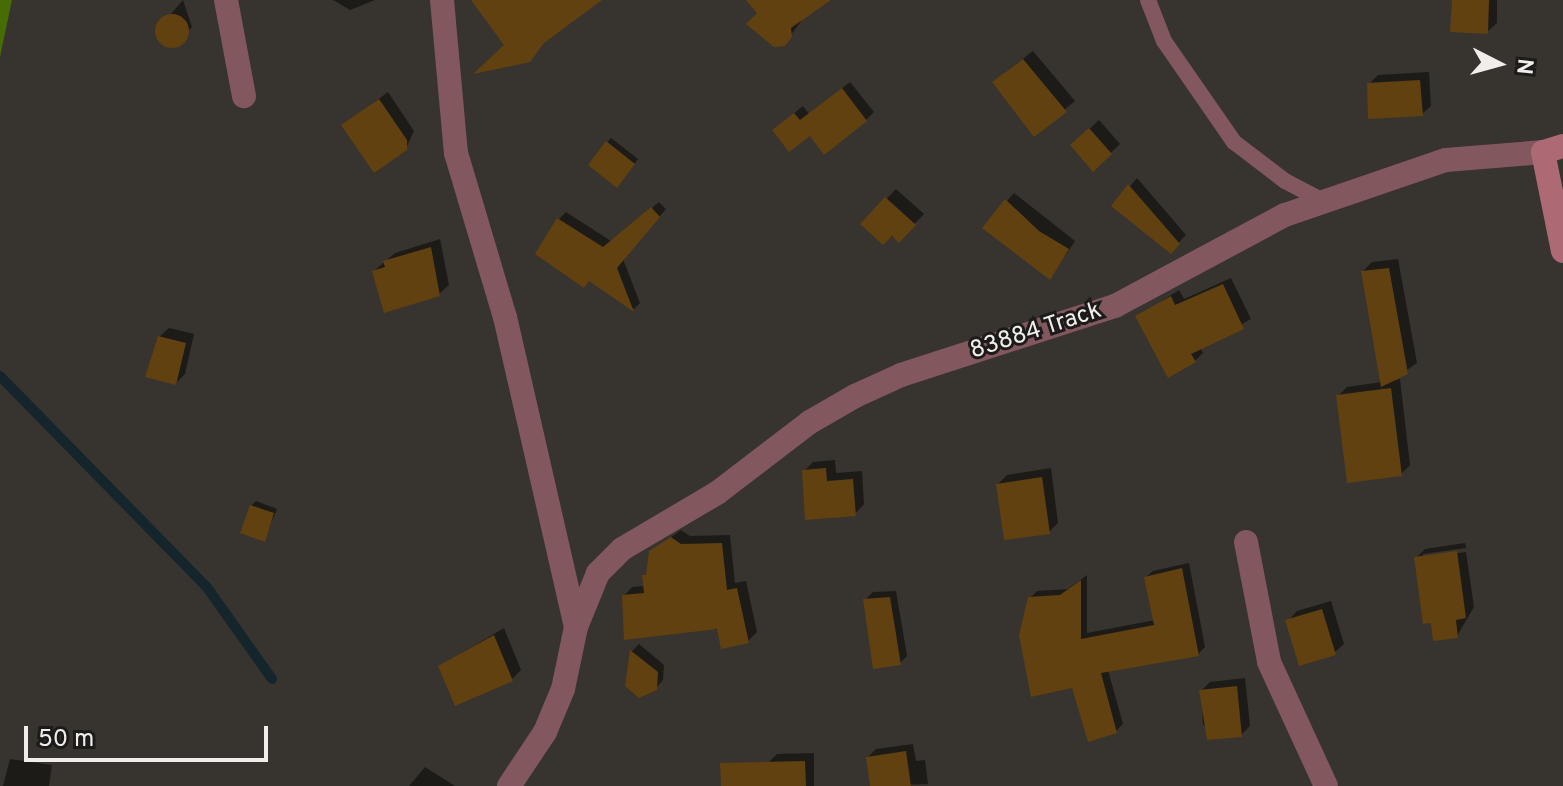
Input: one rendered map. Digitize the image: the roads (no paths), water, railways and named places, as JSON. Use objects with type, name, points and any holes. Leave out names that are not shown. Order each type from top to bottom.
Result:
[{"type":"street","points":[[226,0],[244,96]]},
{"type":"street","points":[[442,0],[456,153],[505,317],[576,627],[563,689],[545,732],[509,786]]},
{"type":"street","points":[[1553,149],[1563,251]]},
{"type":"street","name":"83884 Track","points":[[576,627],[598,573],[622,549],[725,487],[832,408],[901,375],[1115,306],[1249,230],[1446,160],[1553,149]]},
{"type":"street","points":[[1246,542],[1269,662],[1326,786]]},
{"type":"lane","points":[[1148,0],[1164,41],[1234,142],[1285,181],[1327,203]]},
{"type":"waterway","points":[[0,376],[206,586],[272,679]]}]
